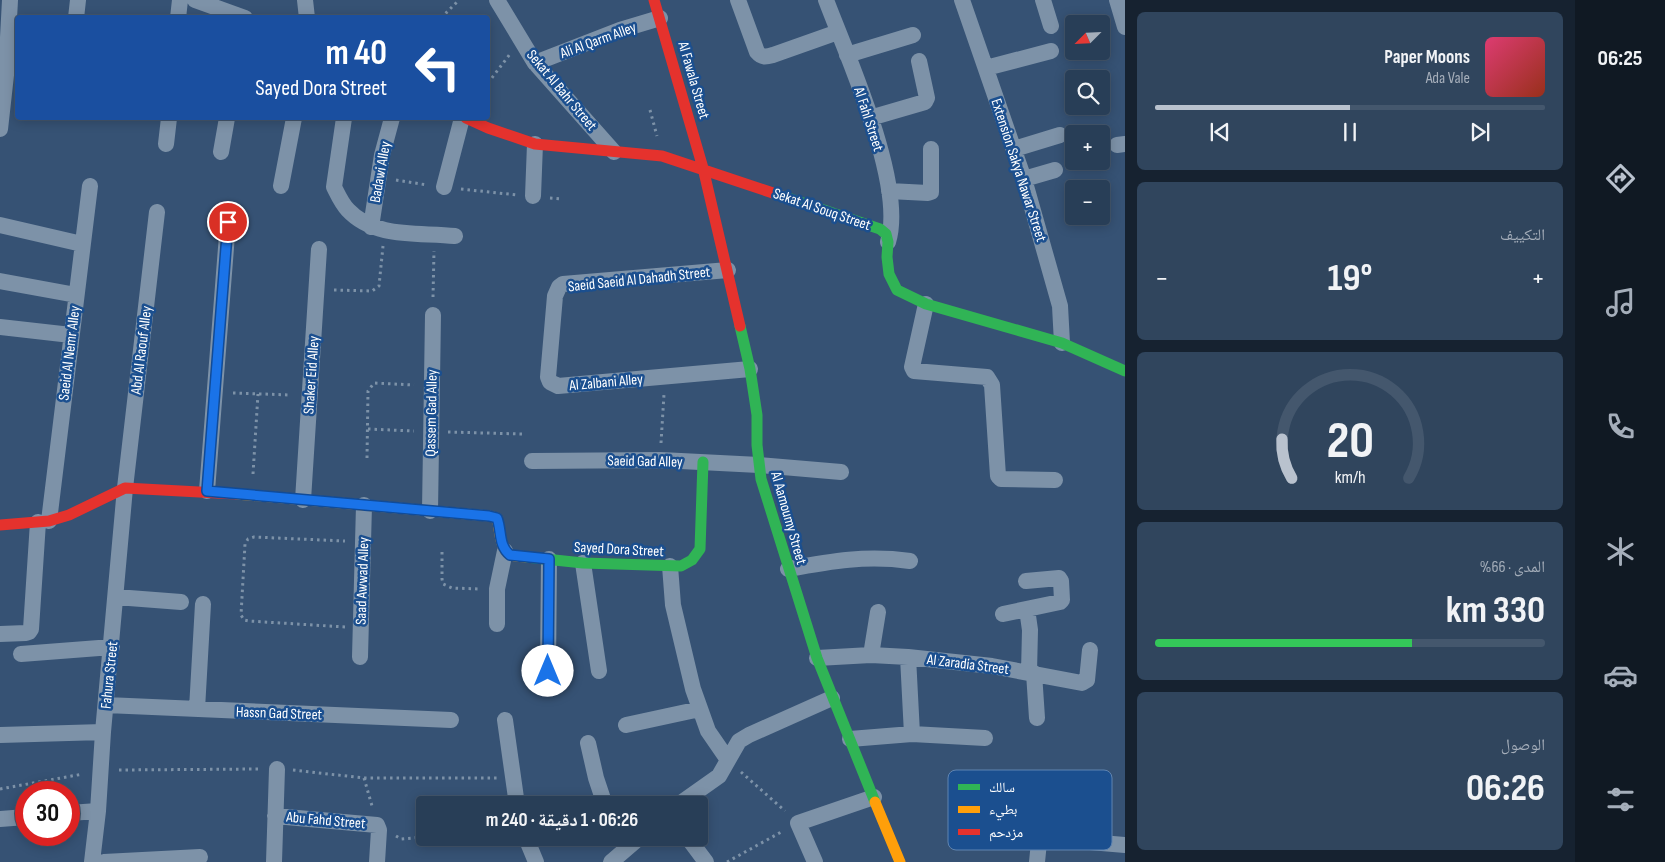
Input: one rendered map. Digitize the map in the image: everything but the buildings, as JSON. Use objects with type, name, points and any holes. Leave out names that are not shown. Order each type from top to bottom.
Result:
[{"type":"street","points":[[0,129],[10,0]]},
{"type":"street","points":[[76,15],[78,0]]},
{"type":"street","points":[[178,15],[180,0]]},
{"type":"street","points":[[194,0],[236,15]]},
{"type":"street","points":[[305,0],[307,15]]},
{"type":"street","name":"Sekat Al Bahr Street","points":[[497,0],[536,63],[614,152]]},
{"type":"street","name":"Al Fawala Street","points":[[654,0],[703,168]]},
{"type":"street","points":[[738,0],[757,52],[761,56],[773,55],[838,32]]},
{"type":"street","points":[[1043,0],[1051,26]]},
{"type":"street","points":[[1118,0],[1125,27]]},
{"type":"street","name":"Al Fahl Street","points":[[828,1],[880,147],[889,191],[892,229],[888,242]]},
{"type":"street","name":"Extension Sakya Nawar Street","points":[[964,1],[1024,179],[1060,306],[1062,343]]},
{"type":"street","name":"Ali Al Qarm Alley","points":[[536,63],[620,30],[660,18]]},
{"type":"street","points":[[847,55],[914,35]]},
{"type":"street","points":[[986,68],[1051,51]]},
{"type":"street","points":[[870,118],[925,102],[926,98],[919,61]]},
{"type":"street","points":[[166,144],[169,120]]},
{"type":"street","points":[[222,152],[227,120]]},
{"type":"street","points":[[281,186],[294,120]]},
{"type":"street","points":[[344,120],[334,187],[348,210],[378,229],[455,236]]},
{"type":"street","name":"Badawi Alley","points":[[378,229],[378,176],[386,134],[391,120]]},
{"type":"street","points":[[444,187],[461,120]]},
{"type":"street","name":"Sekat Al Souq Street","points":[[470,120],[535,144],[662,156],[703,168],[880,229],[886,234],[889,274],[897,290],[926,304],[1062,343],[1125,371]]},
{"type":"street","points":[[1014,149],[1060,135]]},
{"type":"street","points":[[533,196],[535,144]]},
{"type":"street","points":[[889,191],[931,192],[931,149]]},
{"type":"street","name":"Al Aamoumy Street","points":[[703,168],[750,369],[757,415],[757,445],[761,479],[816,658],[900,862]]},
{"type":"street","points":[[1024,179],[1055,170]]},
{"type":"street","name":"Saeid Al Nemr Alley","points":[[0,634],[26,633],[31,629],[43,521],[72,335],[90,186]]},
{"type":"street","name":"Abd Al Raouf Alley","points":[[125,488],[157,212]]},
{"type":"street","points":[[207,491],[228,222]]},
{"type":"street","points":[[0,225],[82,244]]},
{"type":"street","name":"Shaker Eid Alley","points":[[303,500],[319,249]]},
{"type":"street","name":"Saeid Saeid Al Dahadh Street","points":[[555,296],[559,287],[568,283],[728,270]]},
{"type":"street","points":[[0,280],[76,295]]},
{"type":"street","name":"Al Zalbani Alley","points":[[555,296],[548,377],[553,385],[750,369]]},
{"type":"street","points":[[926,304],[912,367],[914,371],[987,377],[992,385],[998,476],[1001,479],[1054,480]]},
{"type":"street","name":"Qassem Gad Alley","points":[[430,511],[433,315]]},
{"type":"street","points":[[0,327],[72,335]]},
{"type":"street","name":"Saeid Gad Alley","points":[[532,461],[661,460],[759,465],[841,472]]},
{"type":"street","name":"Sayed Dora Street","points":[[505,551],[510,555],[583,563],[681,566],[692,560],[700,549],[703,462]]},
{"type":"street","points":[[0,525],[43,521],[69,515],[125,488],[252,494],[489,516],[497,518],[500,525],[500,542],[505,551],[497,589],[497,624]]},
{"type":"street","name":"Fahura Street","points":[[92,862],[125,488]]},
{"type":"street","name":"Saad Awwad Alley","points":[[360,657],[364,505]]},
{"type":"street","points":[[788,569],[843,559],[888,558],[910,561]]},
{"type":"street","points":[[548,671],[549,559]]},
{"type":"street","points":[[583,563],[599,671]]},
{"type":"street","points":[[670,566],[673,606],[693,689],[708,731],[728,760]]},
{"type":"street","points":[[1003,614],[1060,602],[1062,598],[1061,581],[1057,578],[1026,581]]},
{"type":"street","points":[[116,597],[181,602]]},
{"type":"street","points":[[198,709],[203,604]]},
{"type":"street","points":[[1027,609],[1036,718]]},
{"type":"street","points":[[871,655],[878,612]]},
{"type":"street","points":[[21,654],[112,647]]},
{"type":"street","name":"Al Zaradia Street","points":[[816,658],[871,655],[908,657],[992,666],[1082,683],[1086,680],[1090,650]]},
{"type":"street","points":[[908,657],[912,734]]},
{"type":"street","points":[[691,796],[719,776],[739,741],[832,698]]},
{"type":"street","name":"Hassn Gad Street","points":[[106,705],[451,720]]},
{"type":"street","points":[[626,725],[700,709]]},
{"type":"street","points":[[505,720],[515,796]]},
{"type":"street","points":[[0,735],[103,732]]},
{"type":"street","points":[[850,739],[912,734],[985,738]]},
{"type":"street","points":[[588,744],[602,796]]},
{"type":"street","points":[[274,862],[277,769]]},
{"type":"street","points":[[815,862],[798,823],[874,797]]},
{"type":"street","points":[[80,812],[98,811]]},
{"type":"street","name":"Abu Fahd Street","points":[[275,816],[377,825]]},
{"type":"street","points":[[0,819],[15,818]]},
{"type":"street","points":[[377,825],[379,830],[377,862]]},
{"type":"street","points":[[1112,844],[1125,845]]},
{"type":"street","points":[[529,846],[536,862]]},
{"type":"street","points":[[615,855],[628,846]]},
{"type":"street","points":[[694,846],[706,862]]},
{"type":"street","points":[[104,862],[200,857]]},
{"type":"path","points":[[444,15],[458,0]]},
{"type":"path","points":[[490,80],[521,40]]},
{"type":"path","points":[[378,176],[444,187],[562,199]]},
{"type":"path","points":[[316,290],[372,291],[379,286],[378,229]]},
{"type":"path","points":[[433,315],[435,234]]},
{"type":"path","points":[[661,460],[664,376]]},
{"type":"path","points":[[367,458],[368,391],[374,383],[432,387]]},
{"type":"path","points":[[215,392],[310,396]]},
{"type":"path","points":[[252,494],[258,394]]},
{"type":"path","points":[[368,429],[522,434]]},
{"type":"path","points":[[361,628],[249,621],[244,620],[241,615],[245,544],[248,539],[254,537],[363,542]]},
{"type":"path","points":[[442,552],[442,579],[446,587],[497,589]]},
{"type":"path","points":[[727,862],[798,823],[728,760]]},
{"type":"path","points":[[0,789],[101,771],[277,769],[364,778],[512,778]]},
{"type":"path","points":[[364,778],[377,825],[401,838],[416,837]]},
{"type":"traffic: fast","points":[[782,196],[880,229],[886,234],[889,274],[897,290],[926,304],[1062,343],[1125,371]]},
{"type":"traffic: fast","points":[[740,326],[750,369],[757,415],[757,445],[761,479],[817,658],[875,802]]},
{"type":"traffic: fast","points":[[526,557],[583,563],[681,566],[692,560],[700,549],[703,462]]},
{"type":"traffic: slow","points":[[236,494],[489,516],[497,518],[503,547],[506,551],[513,556],[526,557]]},
{"type":"traffic: slow","points":[[875,802],[900,862]]},
{"type":"traffic: jam","points":[[654,0],[703,168],[740,326]]},
{"type":"traffic: jam","points":[[470,120],[535,144],[662,156],[782,196]]},
{"type":"traffic: jam","points":[[0,525],[49,521],[69,515],[125,488],[236,494]]},
{"type":"route","points":[[228,222],[207,491],[497,518],[500,525],[500,542],[505,551],[510,555],[549,559],[548,671]]}]
